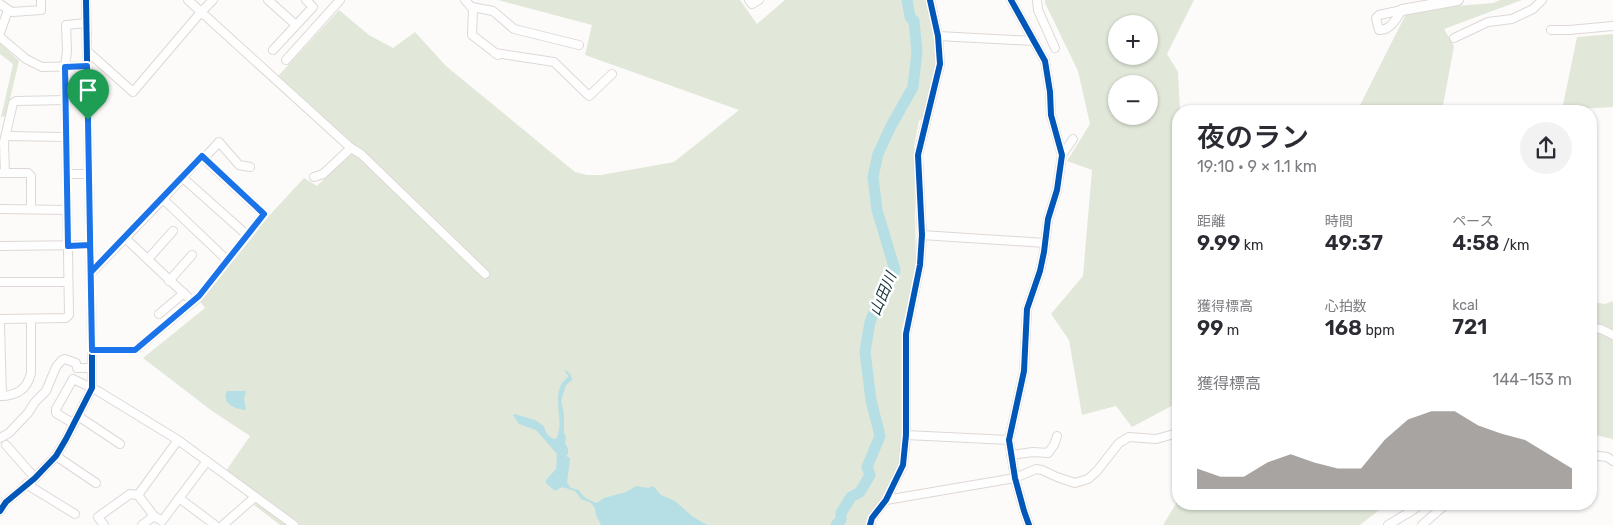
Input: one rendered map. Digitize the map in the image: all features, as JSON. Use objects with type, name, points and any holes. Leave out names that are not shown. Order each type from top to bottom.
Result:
[{"type":"street","points":[[0,4],[12,12],[41,10],[41,0]]},
{"type":"street","points":[[0,511],[6,502],[35,478],[56,456],[92,388],[86,0]]},
{"type":"street","points":[[188,0],[350,148],[361,154],[485,274]]},
{"type":"street","points":[[87,51],[133,92],[212,0]]},
{"type":"street","points":[[268,0],[296,25]]},
{"type":"street","points":[[273,50],[313,7],[306,0]]},
{"type":"street","points":[[286,60],[340,0]]},
{"type":"street","points":[[465,0],[472,7],[493,11],[514,28],[579,45]]},
{"type":"street","points":[[749,0],[752,4],[759,0]]},
{"type":"street","points":[[870,525],[872,518],[886,500],[903,465],[906,436],[906,334],[920,265],[922,235],[918,155],[940,64],[938,36],[930,0]]},
{"type":"street","points":[[1011,0],[1041,52],[1048,71],[1051,115],[1062,154],[1057,190],[1048,219],[1040,271],[1027,309],[1024,371],[1009,440],[1016,478],[1029,525]]},
{"type":"street","points":[[1037,0],[1038,10],[1055,48]]},
{"type":"street","points":[[1402,10],[1458,0]]},
{"type":"street","points":[[1454,38],[1488,22],[1512,19],[1533,9],[1542,0]]},
{"type":"street","points":[[472,7],[472,35],[498,56],[554,62],[589,96],[612,74]]},
{"type":"street","points":[[0,33],[8,10]]},
{"type":"street","points":[[0,319],[68,318],[66,25],[86,23]]},
{"type":"street","points":[[1551,30],[1613,26]]},
{"type":"street","points":[[938,36],[1034,41]]},
{"type":"street","points":[[0,37],[26,59],[42,67],[87,66]]},
{"type":"street","points":[[31,209],[31,176],[28,173],[3,173],[4,142],[13,103],[16,101],[66,100]]},
{"type":"street","points":[[6,136],[66,137]]},
{"type":"street","points":[[1062,154],[1073,139]]},
{"type":"street","points":[[91,272],[163,199],[202,156],[207,155],[219,142],[239,165],[250,167]]},
{"type":"street","points":[[314,177],[323,174],[350,148]]},
{"type":"street","points":[[92,350],[135,350],[193,302],[264,214],[202,156]]},
{"type":"street","points":[[67,174],[88,174]]},
{"type":"street","points":[[183,178],[246,236]]},
{"type":"street","points":[[163,199],[228,260]]},
{"type":"street","points":[[0,210],[67,210]]},
{"type":"street","points":[[148,259],[173,231]]},
{"type":"street","points":[[922,235],[1045,243]]},
{"type":"street","points":[[125,238],[193,302]]},
{"type":"street","points":[[0,246],[90,245]]},
{"type":"street","points":[[169,281],[192,255]]},
{"type":"street","points":[[0,282],[68,282]]},
{"type":"street","points":[[159,314],[184,294]]},
{"type":"street","points":[[0,325],[1,396],[9,396],[18,393],[29,381],[31,374],[31,319]]},
{"type":"street","points":[[1597,329],[1613,335]]},
{"type":"street","points":[[35,478],[3,442],[28,413],[34,402],[46,392],[56,367],[62,360],[72,360],[76,363],[77,368],[92,368]]},
{"type":"street","points":[[74,424],[56,413],[56,409],[73,379],[98,390],[178,440],[294,525]]},
{"type":"street","points":[[78,416],[120,444]]},
{"type":"street","points":[[886,500],[1016,478],[1036,469],[1074,483],[1088,478],[1097,471],[1119,443],[1129,437],[1156,439],[1172,435]]},
{"type":"street","points":[[906,436],[1009,440]]},
{"type":"street","points":[[1011,455],[1033,452],[1048,453],[1054,446],[1057,436]]},
{"type":"street","points":[[138,495],[178,440]]},
{"type":"street","points":[[56,456],[96,483]]},
{"type":"street","points":[[1597,456],[1607,457],[1613,461]]},
{"type":"street","points":[[104,525],[98,517],[130,494],[138,495],[154,516],[162,521],[207,461]]},
{"type":"street","points":[[26,484],[75,514]]},
{"type":"street","points":[[224,525],[255,496]]},
{"type":"street","points":[[179,498],[214,525]]},
{"type":"street","points":[[1388,525],[1411,510]]},
{"type":"street","points":[[1420,525],[1439,510]]},
{"type":"street","points":[[142,525],[154,516]]},
{"type":"green space","points":[[498,0],[740,0],[757,24],[785,0],[927,0],[932,20],[936,64],[924,116],[919,121],[914,147],[916,266],[901,332],[903,436],[900,464],[883,498],[868,516],[866,525],[280,525],[254,505],[260,498],[226,471],[250,436],[212,411],[143,358],[205,308],[199,300],[266,219],[304,178],[317,186],[355,149],[278,76],[339,10],[369,35],[393,48],[415,32],[446,66],[575,172],[587,175],[601,175],[674,162],[739,110],[585,55],[592,25]]},
{"type":"green space","points":[[1045,0],[1194,0],[1167,54],[1178,72],[1180,105],[1172,105],[1172,406],[1132,427],[1116,406],[1082,415],[1069,340],[1051,314],[1083,276],[1092,170],[1067,161],[1090,124],[1078,71]]},
{"type":"green space","points":[[1500,0],[1522,0],[1444,29],[1454,46],[1443,105],[1360,105],[1406,14],[1431,8],[1493,3]]},
{"type":"green space","points":[[1613,34],[1613,107],[1597,108],[1597,105],[1563,105],[1577,37]]},
{"type":"green space","points":[[0,43],[19,61],[6,116],[1,117],[13,64],[0,54]]},
{"type":"green space","points":[[1613,301],[1613,439],[1597,435],[1597,303],[1605,304]]},
{"type":"green space","points":[[1172,510],[1379,510],[1360,525],[1163,525]]},
{"type":"water","points":[[566,370],[571,375],[572,380],[566,385],[561,401],[564,414],[565,444],[568,448],[566,456],[570,458],[567,483],[571,488],[579,490],[584,497],[597,503],[604,498],[626,492],[636,486],[648,488],[653,486],[661,495],[675,501],[693,517],[707,525],[601,525],[595,508],[591,503],[581,499],[575,491],[562,487],[555,491],[546,483],[546,480],[556,469],[557,454],[536,430],[519,424],[513,415],[535,420],[544,426],[549,436],[556,439],[559,427],[558,398],[562,384],[569,376],[565,372]]},
{"type":"water","points":[[227,391],[246,391],[244,399],[246,410],[234,407],[227,402]]},
{"type":"waterway","name":"山田川","points":[[836,525],[841,520],[841,513],[851,497],[860,492],[870,475],[867,467],[880,436],[871,400],[865,352],[870,322],[895,270],[877,210],[873,177],[878,154],[913,87],[917,52],[914,21],[910,17],[907,0]]},
{"type":"cycle path","points":[[0,511],[6,502],[35,478],[56,456],[92,388],[86,0]]},
{"type":"cycle path","points":[[870,525],[872,518],[886,500],[903,465],[906,435],[906,334],[920,265],[922,235],[918,155],[940,64],[938,36],[930,0]]},
{"type":"cycle path","points":[[1011,0],[1045,61],[1050,92],[1051,115],[1062,155],[1057,190],[1048,219],[1040,271],[1027,309],[1024,371],[1009,440],[1015,478],[1029,525]]},
{"type":"route","points":[[88,120],[87,66],[65,67],[68,246],[90,245],[91,272],[163,199],[202,156],[264,214],[199,296],[135,350],[92,350],[90,245],[88,120]]}]
